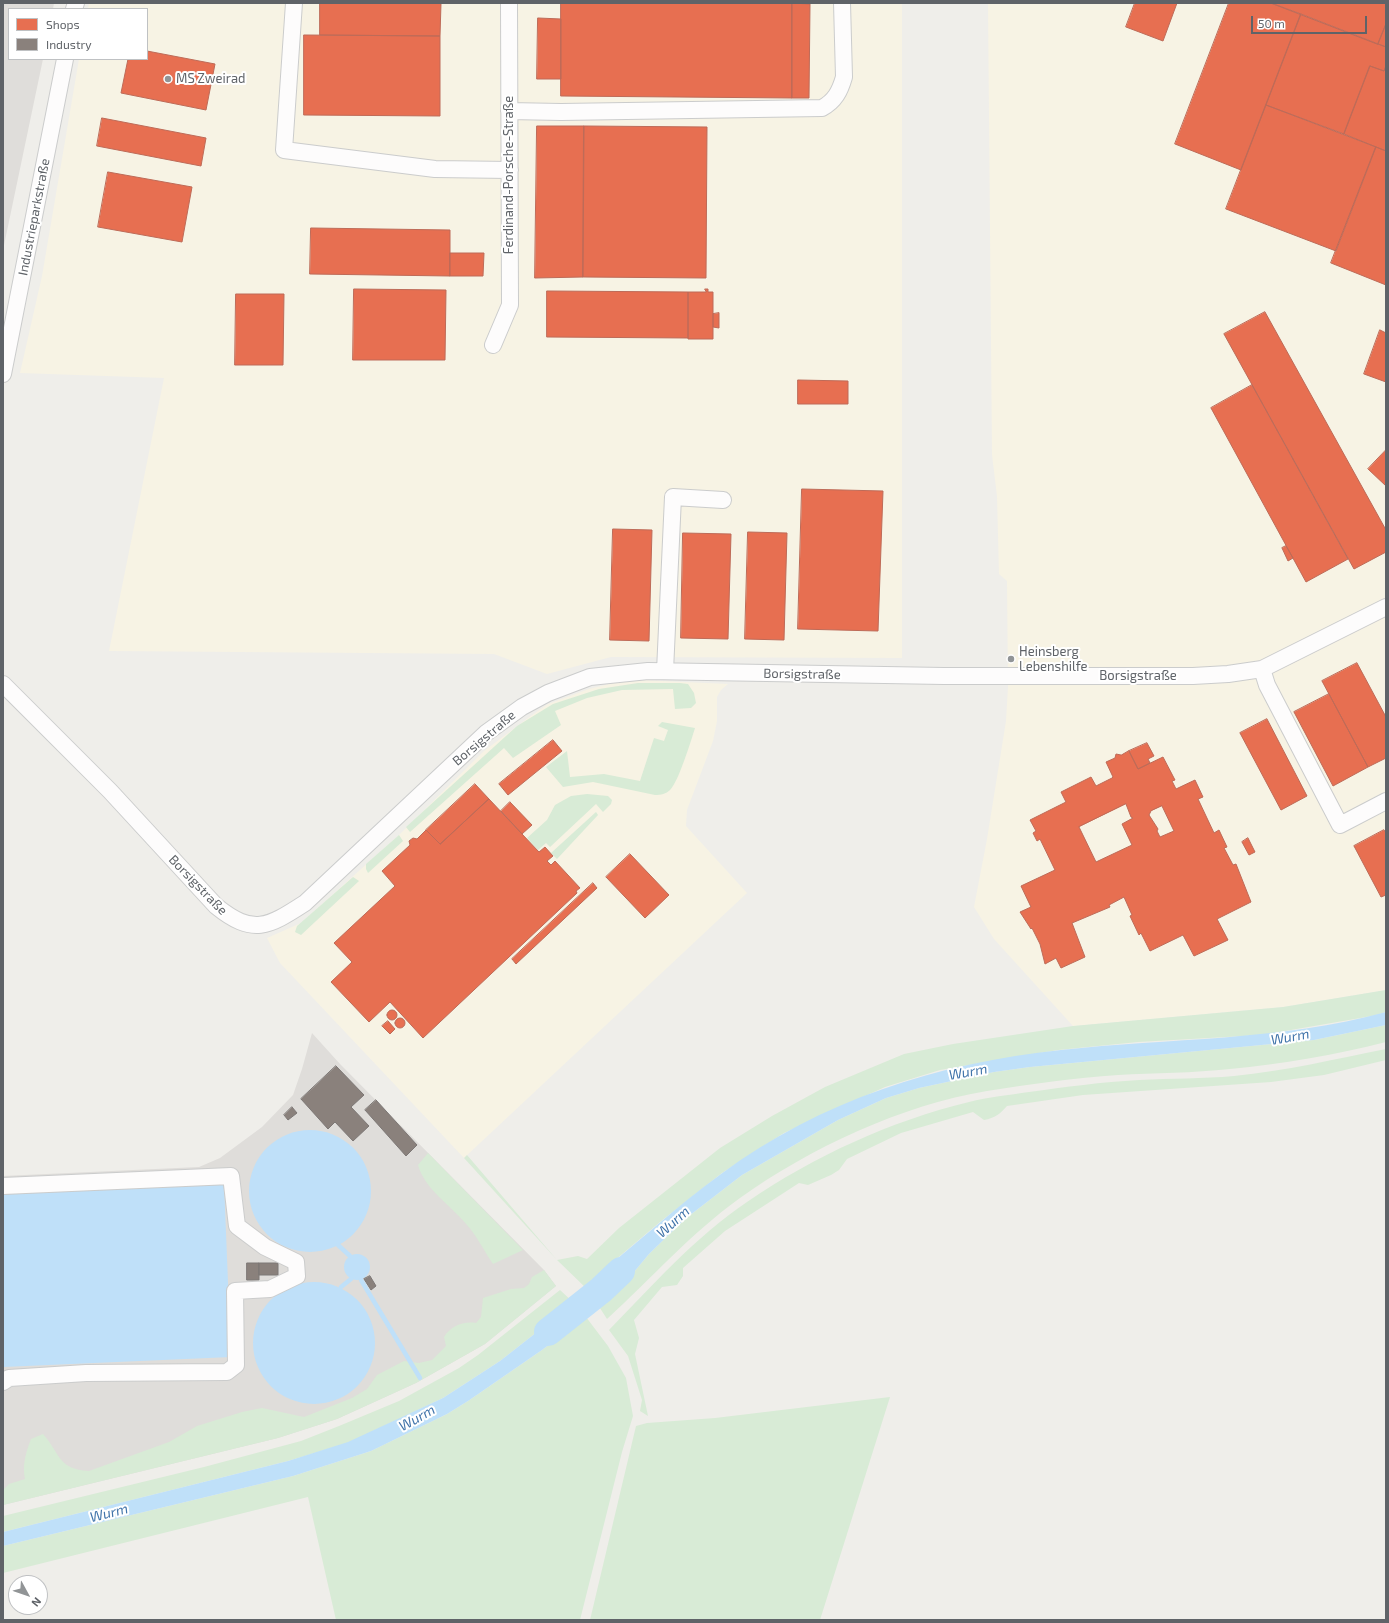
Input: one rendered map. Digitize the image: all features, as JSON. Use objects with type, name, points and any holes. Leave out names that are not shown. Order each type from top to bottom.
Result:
[{"type":"street","points":[[294,3],[284,150],[435,169],[510,170]]},
{"type":"street","name":"Ferdinand-Porsche-Straße","points":[[493,345],[510,305],[509,3]]},
{"type":"street","points":[[509,111],[561,112],[822,108],[831,103],[841,88],[844,78],[842,3]]},
{"type":"street","name":"Industrieparkstraße","points":[[3,374],[65,60]]},
{"type":"street","points":[[665,671],[673,497],[723,500]]},
{"type":"street","name":"Borsigstraße","points":[[3,684],[110,791],[216,906],[232,919],[251,926],[259,926],[279,920],[305,903],[486,733],[522,707],[548,693],[590,677],[648,671],[944,676],[1193,676],[1228,674],[1262,669],[1386,608]]},
{"type":"street","points":[[1262,669],[1267,685],[1340,825],[1386,801]]},
{"type":"street","points":[[3,1186],[231,1176],[237,1226],[266,1247],[296,1262],[297,1276],[270,1289],[235,1291],[236,1365],[227,1372],[86,1373],[8,1378],[3,1382]]},
{"type":"shaded area","points":[[3,3],[54,3],[53,8],[8,8],[8,60],[43,60],[3,250]]},
{"type":"shaded area","points":[[89,3],[902,3],[902,658],[611,657],[547,674],[494,654],[109,651],[164,378],[20,373],[42,276],[79,60],[148,60],[148,8],[88,8]]},
{"type":"shaded area","points":[[988,3],[1386,3],[1386,990],[1283,1007],[1073,1026],[994,939],[974,907],[987,839],[1006,721],[1008,687],[1007,581],[999,574],[997,496],[992,455]]},
{"type":"shaded area","points":[[640,680],[728,684],[721,690],[717,697],[717,721],[713,741],[687,810],[686,826],[747,893],[464,1158],[280,963],[267,938],[301,923],[399,835],[484,751],[548,704],[589,689],[617,682]]},
{"type":"shaded area","points":[[312,1033],[340,1064],[544,1270],[556,1286],[485,1344],[416,1383],[337,1419],[278,1438],[3,1505],[3,1176],[199,1167],[220,1158],[262,1127],[293,1095]]},
{"type":"green space","points":[[638,683],[688,684],[694,693],[696,703],[691,708],[675,709],[673,689],[622,690],[587,698],[555,711],[561,725],[513,758],[504,748],[410,832],[406,827],[517,726],[553,704],[599,689]]},
{"type":"green space","points":[[662,722],[695,728],[677,779],[670,790],[665,793],[655,795],[593,782],[563,787],[546,767],[567,751],[570,777],[604,774],[640,781],[654,738],[664,741],[668,730],[658,726]]},
{"type":"green space","points":[[587,794],[608,796],[612,800],[611,804],[603,812],[596,804],[550,847],[546,843],[538,850],[527,838],[547,820],[555,805],[571,796]]},
{"type":"green space","points":[[596,812],[598,815],[557,859],[551,853]]},
{"type":"green space","points":[[399,835],[403,841],[368,873],[366,864]]},
{"type":"green space","points":[[353,877],[359,881],[301,935],[295,932],[297,926]]},
{"type":"green space","points":[[1386,990],[1386,1012],[1372,1016],[1262,1035],[1138,1042],[1058,1050],[940,1070],[885,1087],[784,1133],[722,1173],[660,1222],[594,1278],[588,1290],[557,1260],[578,1256],[587,1259],[619,1228],[720,1148],[772,1116],[825,1087],[904,1054],[953,1044],[1073,1026],[1283,1007]]},
{"type":"green space","points":[[1386,1025],[1386,1042],[1328,1055],[1289,1062],[1230,1069],[1102,1076],[1020,1086],[955,1098],[890,1118],[858,1131],[796,1162],[740,1198],[688,1241],[607,1319],[598,1305],[629,1278],[649,1254],[685,1219],[742,1175],[838,1120],[886,1098],[919,1088],[994,1072],[1030,1067],[1314,1040]]},
{"type":"green space","points":[[1386,1049],[1386,1060],[1324,1075],[1271,1082],[1083,1095],[1007,1106],[997,1115],[984,1120],[973,1112],[901,1133],[847,1159],[839,1170],[831,1175],[808,1185],[799,1183],[725,1231],[683,1268],[683,1276],[677,1285],[662,1287],[634,1320],[639,1338],[635,1354],[648,1416],[640,1411],[642,1400],[628,1356],[609,1330],[675,1262],[710,1230],[747,1202],[773,1185],[826,1155],[911,1119],[969,1102],[999,1096],[1111,1082],[1222,1077],[1253,1074]]},
{"type":"green space","points":[[428,1153],[523,1250],[493,1264],[471,1229],[432,1190],[421,1174],[418,1165]]},
{"type":"green space","points":[[467,1155],[557,1260],[464,1158]]},
{"type":"green space","points":[[544,1270],[556,1286],[485,1344],[416,1383],[337,1419],[278,1438],[3,1505],[3,1490],[9,1484],[25,1479],[25,1459],[31,1439],[43,1434],[65,1464],[79,1470],[89,1471],[169,1442],[197,1426],[242,1412],[262,1408],[304,1417],[352,1398],[367,1389],[377,1375],[404,1361],[419,1363],[432,1360],[446,1346],[444,1337],[450,1330],[458,1325],[476,1323],[481,1317],[483,1298],[511,1289],[524,1288],[529,1284],[532,1277]]},
{"type":"green space","points":[[560,1290],[574,1303],[500,1361],[443,1398],[348,1443],[288,1461],[3,1532],[3,1516],[204,1467],[301,1441],[399,1401],[459,1368],[478,1355]]},
{"type":"green space","points":[[586,1317],[608,1346],[626,1378],[633,1416],[622,1452],[580,1620],[336,1620],[308,1497],[3,1573],[3,1546],[293,1476],[371,1451],[447,1414],[468,1401],[542,1350]]},
{"type":"green space","points":[[890,1397],[820,1620],[590,1620],[636,1426],[647,1423],[715,1418]]},
{"type":"water","points":[[1386,1012],[1386,1025],[1314,1040],[1030,1067],[994,1072],[919,1088],[886,1098],[838,1120],[742,1175],[685,1219],[649,1254],[629,1278],[598,1305],[588,1290],[594,1278],[673,1212],[721,1174],[759,1148],[799,1125],[882,1089],[926,1075],[970,1064],[1015,1056],[1102,1046],[1266,1034],[1346,1021]]},
{"type":"water","points":[[310,1130],[333,1134],[344,1140],[353,1148],[361,1157],[367,1168],[371,1191],[367,1214],[361,1225],[353,1234],[344,1242],[333,1248],[310,1252],[287,1248],[276,1242],[267,1234],[259,1225],[253,1214],[249,1191],[253,1168],[259,1157],[267,1148],[276,1140],[287,1134]]},
{"type":"water","points":[[224,1183],[231,1357],[3,1367],[3,1193]]},
{"type":"water","points":[[357,1254],[366,1258],[370,1267],[366,1276],[357,1280],[348,1276],[344,1267],[348,1258]]},
{"type":"water","points":[[314,1282],[337,1286],[348,1292],[357,1300],[365,1309],[371,1320],[375,1343],[371,1366],[365,1377],[357,1386],[348,1394],[337,1400],[314,1404],[291,1400],[280,1394],[271,1386],[263,1377],[257,1366],[253,1343],[257,1320],[263,1309],[271,1300],[280,1292],[291,1286]]},
{"type":"water","points":[[574,1303],[586,1317],[542,1350],[447,1414],[371,1451],[293,1476],[3,1546],[3,1532],[288,1461],[348,1442],[443,1398],[500,1361]]},
{"type":"building: Shops","points":[[320,3],[441,3],[440,36],[320,35]]},
{"type":"building: Shops","points":[[561,3],[792,3],[792,98],[561,96]]},
{"type":"building: Shops","points":[[792,3],[810,4],[809,98],[792,98]]},
{"type":"building: Shops","points":[[1135,3],[1177,3],[1163,41],[1126,27]]},
{"type":"building: Shops","points":[[1229,3],[1271,3],[1301,14],[1241,170],[1175,144]]},
{"type":"building: Shops","points":[[1271,3],[1386,3],[1386,24],[1378,44]]},
{"type":"building: Shops","points":[[1301,14],[1386,47],[1386,66],[1384,71],[1370,66],[1344,134],[1266,105]]},
{"type":"building: Shops","points":[[538,18],[561,19],[561,79],[537,79]]},
{"type":"building: Shops","points":[[1386,24],[1386,47],[1378,44]]},
{"type":"building: Shops","points":[[304,35],[440,36],[440,116],[304,115]]},
{"type":"building: Shops","name":"MS Zweirad","points":[[148,51],[215,64],[206,110],[121,93],[128,60],[148,60]]},
{"type":"building: Shops","points":[[1370,66],[1384,71],[1386,66],[1386,151],[1344,134]]},
{"type":"building: Shops","points":[[1266,105],[1376,147],[1336,251],[1226,209]]},
{"type":"building: Shops","points":[[102,118],[206,138],[201,166],[97,146]]},
{"type":"building: Shops","points":[[537,126],[584,126],[583,277],[535,278]]},
{"type":"building: Shops","points":[[584,126],[707,127],[706,278],[583,277]]},
{"type":"building: Shops","points":[[1376,147],[1386,151],[1386,285],[1331,263]]},
{"type":"building: Shops","points":[[108,172],[192,187],[182,242],[98,227]]},
{"type":"building: Shops","points":[[311,228],[450,230],[450,276],[310,274]]},
{"type":"building: Shops","points":[[450,253],[484,253],[483,276],[450,276]]},
{"type":"building: Shops","points":[[354,289],[446,290],[445,360],[353,360]]},
{"type":"building: Shops","points":[[705,289],[708,289],[708,292],[713,292],[713,339],[688,339],[688,292],[706,292]]},
{"type":"building: Shops","points":[[547,291],[688,292],[688,338],[547,337]]},
{"type":"building: Shops","points":[[236,294],[284,294],[283,365],[235,365]]},
{"type":"building: Shops","points":[[1265,312],[1386,530],[1386,552],[1354,569],[1224,334]]},
{"type":"building: Shops","points":[[719,313],[719,328],[713,327],[713,314]]},
{"type":"building: Shops","points":[[1380,330],[1386,333],[1386,382],[1364,374]]},
{"type":"building: Shops","points":[[798,380],[848,381],[848,404],[798,404]]},
{"type":"building: Shops","points":[[1252,385],[1348,559],[1306,582],[1211,408]]},
{"type":"building: Shops","points":[[1386,450],[1386,486],[1368,469]]},
{"type":"building: Shops","points":[[802,489],[883,491],[878,631],[798,629]]},
{"type":"building: Shops","points":[[613,529],[652,530],[649,641],[610,640]]},
{"type":"building: Shops","points":[[748,532],[787,533],[784,640],[745,639]]},
{"type":"building: Shops","points":[[683,533],[731,534],[728,639],[681,638]]},
{"type":"building: Shops","points":[[1286,546],[1293,558],[1288,561],[1282,548]]},
{"type":"building: Shops","points":[[1357,663],[1386,717],[1386,758],[1368,767],[1322,681]]},
{"type":"building: Shops","points":[[1329,694],[1368,767],[1333,786],[1294,712]]},
{"type":"building: Shops","points":[[1267,719],[1307,796],[1281,810],[1240,733]]},
{"type":"building: Shops","points":[[553,740],[562,751],[508,795],[499,784]]},
{"type":"building: Shops","points":[[1147,743],[1154,756],[1148,759],[1150,763],[1138,769],[1129,751]]},
{"type":"building: Shops","points":[[1129,751],[1138,769],[1163,757],[1175,780],[1172,781],[1176,789],[1195,780],[1203,797],[1198,799],[1214,833],[1219,830],[1227,847],[1224,848],[1233,865],[1236,864],[1251,902],[1217,919],[1228,940],[1194,956],[1183,935],[1150,951],[1141,933],[1139,935],[1130,916],[1132,915],[1124,897],[1109,905],[1110,907],[1072,923],[1085,957],[1061,968],[1056,958],[1045,964],[1040,944],[1032,928],[1031,929],[1020,912],[1031,907],[1021,886],[1055,870],[1040,839],[1037,841],[1033,833],[1036,831],[1030,820],[1066,802],[1061,792],[1091,777],[1096,786],[1112,778],[1113,777],[1106,762],[1115,758],[1116,754],[1121,755]],"holes":[[[1126,804],[1131,817],[1133,818],[1122,824],[1132,845],[1096,862],[1079,827]],[[1162,806],[1174,831],[1160,837],[1157,831],[1158,829],[1149,815],[1151,811]]]},
{"type":"building: Shops","points":[[475,784],[489,799],[440,844],[426,830]]},
{"type":"building: Shops","points":[[489,799],[539,852],[545,847],[553,856],[547,861],[551,865],[555,861],[580,888],[576,891],[577,893],[423,1038],[390,1002],[369,1022],[331,982],[352,962],[334,943],[395,886],[382,871],[410,845],[409,841],[413,838],[417,839],[426,830],[440,844]]},
{"type":"building: Shops","points":[[510,802],[532,825],[522,834],[501,811]]},
{"type":"building: Shops","points":[[1384,830],[1386,833],[1386,895],[1381,897],[1354,846]]},
{"type":"building: Shops","points":[[1248,838],[1255,852],[1249,855],[1242,842]]},
{"type":"building: Shops","points":[[630,854],[669,895],[645,918],[606,877]]},
{"type":"building: Shops","points":[[593,883],[597,888],[516,964],[512,959]]},
{"type":"building: Shops","points":[[392,1010],[397,1015],[392,1020],[387,1015]]},
{"type":"building: Shops","points":[[400,1018],[405,1023],[400,1028],[395,1023]]},
{"type":"building: Shops","points":[[388,1021],[395,1029],[390,1034],[382,1026]]},
{"type":"building: Industry","points":[[336,1066],[364,1095],[351,1107],[369,1126],[353,1141],[335,1122],[328,1129],[301,1099]]},
{"type":"building: Industry","points":[[376,1100],[417,1145],[406,1156],[365,1110]]},
{"type":"building: Industry","points":[[292,1107],[297,1113],[288,1120],[284,1115]]},
{"type":"building: Industry","points":[[247,1263],[259,1263],[259,1280],[247,1280]]},
{"type":"building: Industry","points":[[259,1263],[278,1263],[278,1275],[259,1275]]},
{"type":"building: Industry","points":[[370,1276],[376,1286],[371,1290],[364,1279]]},
{"type":"waterway","points":[[338,1245],[350,1256]]},
{"type":"waterway","name":"Wurm","points":[[548,1332],[601,1290],[621,1271]]},
{"type":"waterway","points":[[341,1287],[351,1279]]},
{"type":"waterway","points":[[361,1280],[420,1378]]},
{"type":"place","name":"MS Zweirad","points":[[168,79]]},
{"type":"place","name":"Heinsberg Lebenshilfe","points":[[1011,659]]}]
